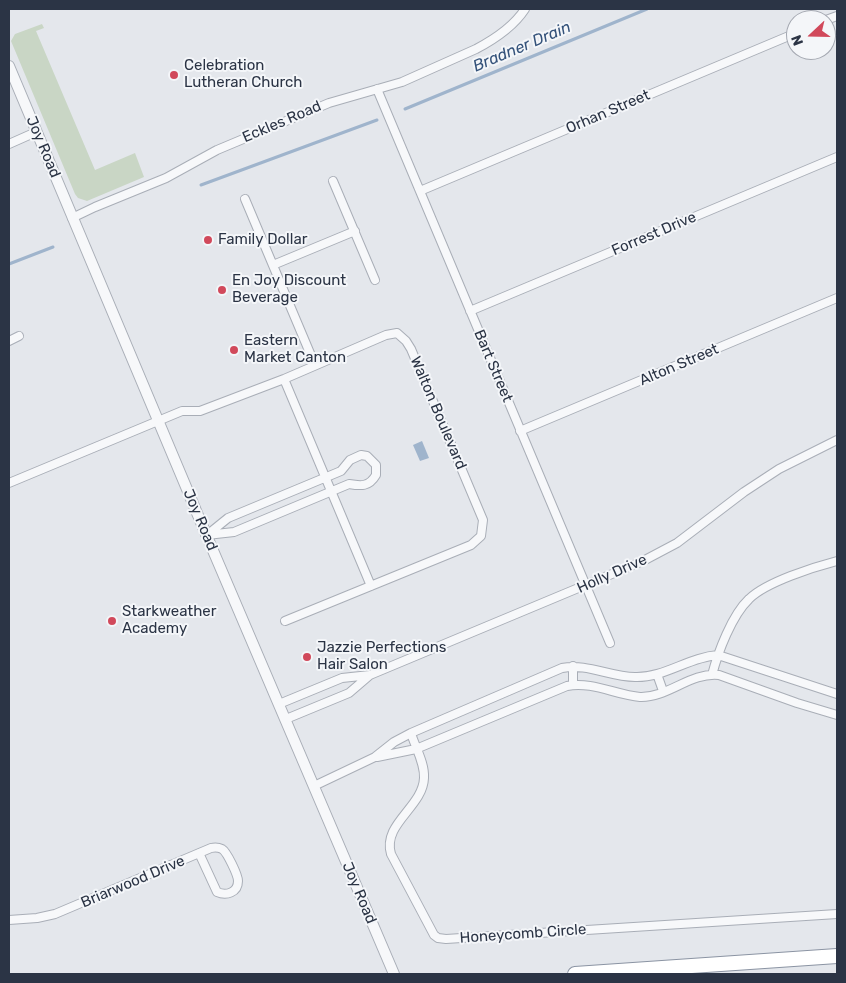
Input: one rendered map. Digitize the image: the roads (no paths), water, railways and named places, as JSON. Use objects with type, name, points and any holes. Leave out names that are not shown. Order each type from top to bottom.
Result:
[{"type":"highway","points":[[576,974],[837,956]]},
{"type":"street","name":"Eckles Road","points":[[72,218],[166,178],[217,150],[329,102],[402,82],[476,49],[511,26],[525,9]]},
{"type":"street","name":"Orhan Street","points":[[420,191],[786,37]]},
{"type":"street","name":"Joy Road","points":[[9,66],[394,974]]},
{"type":"street","name":"Bart Street","points":[[378,89],[610,643]]},
{"type":"street","points":[[9,144],[36,132]]},
{"type":"street","name":"Forrest Drive","points":[[470,311],[837,157]]},
{"type":"street","points":[[334,181],[375,280]]},
{"type":"street","points":[[245,199],[315,365]]},
{"type":"street","points":[[273,265],[355,231]]},
{"type":"street","name":"Alton Street","points":[[520,431],[837,298]]},
{"type":"street","name":"Walton Boulevard","points":[[9,482],[182,411],[200,411],[284,379],[386,335],[397,333],[411,349],[483,520],[481,536],[471,545],[285,621]]},
{"type":"street","points":[[9,341],[19,336]]},
{"type":"street","points":[[284,379],[371,586]]},
{"type":"street","name":"Holly Drive","points":[[279,704],[342,678],[370,675],[644,561],[677,543],[767,476],[837,440]]},
{"type":"street","points":[[356,456],[367,456],[376,465],[376,475],[369,484],[361,486],[349,484],[234,532],[207,535],[228,518],[341,471],[356,456]]},
{"type":"street","points":[[269,501],[275,515]]},
{"type":"street","points":[[712,674],[718,655],[741,607],[750,597],[804,571],[837,561]]},
{"type":"street","points":[[314,786],[375,757],[394,742],[411,733],[562,668],[573,666],[635,677],[657,674],[706,656],[718,655],[837,694]]},
{"type":"street","points":[[573,666],[573,685]]},
{"type":"street","points":[[657,674],[663,691]]},
{"type":"street","points":[[375,757],[416,749],[573,685],[584,685],[640,697],[653,695],[693,679],[712,674],[837,715]]},
{"type":"street","name":"Holly Drive","points":[[286,720],[349,693],[370,675]]},
{"type":"street","points":[[494,698],[499,715]]},
{"type":"street","name":"Honeycomb Circle","points":[[411,733],[424,769],[423,786],[391,835],[388,847],[434,935],[438,938],[837,914]]},
{"type":"street","name":"Briarwood Drive","points":[[9,920],[37,918],[55,914],[199,853],[214,848],[224,850],[238,880],[237,886],[231,893],[217,892],[199,853]]},
{"type":"water","points":[[422,441],[429,458],[420,461],[413,445]]},
{"type":"waterway","name":"Bradner Drain","points":[[405,109],[647,9]]},
{"type":"waterway","name":"Bradner Drain","points":[[201,185],[377,120]]},
{"type":"waterway","name":"Bradner Drain","points":[[9,264],[53,247]]},
{"type":"place","name":"Celebration Lutheran Church","points":[[174,75]]},
{"type":"place","name":"Family Dollar","points":[[208,240]]},
{"type":"place","name":"En Joy Discount Beverage","points":[[222,290]]},
{"type":"place","name":"Eastern Market Canton","points":[[234,350]]},
{"type":"place","name":"Starkweather Academy","points":[[112,621]]},
{"type":"place","name":"Jazzie Perfections Hair Salon","points":[[307,657]]}]
